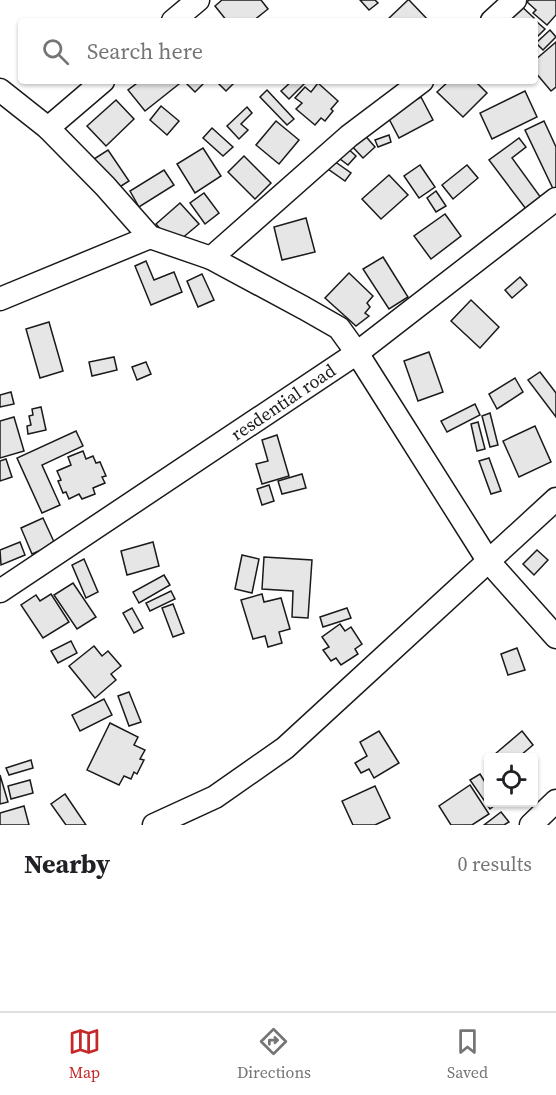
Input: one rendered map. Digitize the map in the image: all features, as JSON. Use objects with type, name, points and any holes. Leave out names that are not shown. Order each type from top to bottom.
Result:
[{"type":"street","points":[[177,18],[198,0]]},
{"type":"street","points":[[495,18],[515,0]]},
{"type":"street","points":[[48,128],[99,84]]},
{"type":"street","points":[[211,258],[349,136],[418,84]]},
{"type":"street","points":[[0,90],[48,128],[105,186],[150,237],[211,258],[339,328],[357,352],[489,562],[556,637]]},
{"type":"street","name":"resdential road","points":[[0,591],[357,352],[556,199]]},
{"type":"street","points":[[0,298],[150,237]]},
{"type":"street","points":[[154,825],[215,797],[285,748],[556,499]]},
{"type":"street","points":[[531,825],[556,801]]},
{"type":"building","points":[[222,0],[261,0],[268,9],[257,18],[225,18],[215,6]]},
{"type":"building","points":[[360,0],[375,0],[378,3],[369,10]]},
{"type":"building","points":[[408,0],[426,18],[389,18]]},
{"type":"building","points":[[529,0],[556,0],[556,15],[547,25],[533,13],[536,10],[527,2]]},
{"type":"building","points":[[518,3],[534,18],[507,18]]},
{"type":"building","points":[[538,23],[545,29],[538,36]]},
{"type":"building","points":[[550,30],[556,37],[543,50],[538,45],[538,41]]},
{"type":"building","points":[[556,42],[556,87],[551,91],[538,76],[538,57]]},
{"type":"building","points":[[136,84],[179,84],[145,111],[128,90]]},
{"type":"building","points":[[187,84],[203,84],[195,92]]},
{"type":"building","points":[[219,84],[233,84],[226,91]]},
{"type":"building","points":[[289,84],[304,84],[289,99],[281,91]]},
{"type":"building","points":[[319,84],[338,101],[325,121],[321,118],[315,125],[296,109],[302,103],[295,98],[305,87],[311,92]]},
{"type":"building","points":[[446,84],[478,84],[487,93],[463,117],[437,92]]},
{"type":"building","points":[[267,90],[294,119],[287,125],[260,97]]},
{"type":"building","points":[[525,91],[537,117],[492,139],[480,113]]},
{"type":"building","points":[[421,97],[433,120],[399,138],[387,115]]},
{"type":"building","points":[[116,100],[134,119],[106,146],[87,126]]},
{"type":"building","points":[[161,106],[179,121],[167,135],[150,120]]},
{"type":"building","points":[[247,107],[252,113],[241,124],[248,130],[239,139],[227,126]]},
{"type":"building","points":[[276,121],[299,140],[279,164],[256,145]]},
{"type":"building","points":[[544,121],[556,147],[556,195],[525,130]]},
{"type":"building","points":[[212,128],[233,147],[223,156],[203,138]]},
{"type":"building","points":[[362,132],[375,147],[363,158],[349,143]]},
{"type":"building","points":[[389,135],[391,142],[378,147],[375,140]]},
{"type":"building","points":[[519,138],[526,147],[512,158],[544,202],[529,213],[489,160]]},
{"type":"building","points":[[345,146],[356,156],[348,165],[336,156]]},
{"type":"building","points":[[203,148],[221,176],[195,193],[177,164]]},
{"type":"building","points":[[108,150],[129,181],[115,190],[94,159]]},
{"type":"building","points":[[244,156],[271,183],[255,199],[228,172]]},
{"type":"building","points":[[334,161],[351,173],[345,181],[328,169]]},
{"type":"building","points":[[420,165],[435,187],[419,198],[404,176]]},
{"type":"building","points":[[467,165],[478,178],[453,199],[442,185]]},
{"type":"building","points":[[164,170],[174,185],[139,207],[130,191]]},
{"type":"building","points":[[389,175],[408,195],[381,219],[362,199]]},
{"type":"building","points":[[436,191],[446,206],[436,212],[427,198]]},
{"type":"building","points":[[204,193],[219,213],[205,224],[190,203]]},
{"type":"building","points":[[180,203],[199,224],[174,245],[156,224]]},
{"type":"building","points":[[445,214],[461,236],[431,259],[414,236]]},
{"type":"building","points":[[306,218],[315,252],[282,260],[274,227]]},
{"type":"building","points":[[383,257],[408,297],[389,309],[363,269]]},
{"type":"building","points":[[146,261],[154,280],[174,272],[182,292],[151,305],[135,266]]},
{"type":"building","points":[[349,273],[373,296],[367,303],[370,307],[365,313],[369,316],[356,326],[325,298]]},
{"type":"building","points":[[202,274],[214,300],[198,307],[187,281]]},
{"type":"building","points":[[520,277],[527,285],[512,298],[505,290]]},
{"type":"building","points":[[471,300],[499,327],[480,348],[451,321]]},
{"type":"building","points":[[49,322],[63,371],[40,378],[26,329]]},
{"type":"building","points":[[429,352],[443,392],[418,401],[404,361]]},
{"type":"building","points":[[114,357],[117,370],[92,376],[89,362]]},
{"type":"building","points":[[146,362],[151,374],[137,380],[132,367]]},
{"type":"building","points":[[540,372],[556,393],[556,417],[528,380]]},
{"type":"building","points":[[515,378],[523,392],[497,409],[489,394]]},
{"type":"building","points":[[11,392],[14,404],[0,407],[0,395]]},
{"type":"building","points":[[475,404],[480,415],[447,432],[441,421]]},
{"type":"building","points":[[41,407],[46,430],[28,434],[27,426],[31,425],[29,416],[33,415],[32,409]]},
{"type":"building","points":[[490,413],[498,445],[490,447],[482,416]]},
{"type":"building","points":[[14,417],[24,451],[0,458],[0,421]]},
{"type":"building","points":[[478,422],[485,449],[477,451],[471,424]]},
{"type":"building","points":[[535,426],[551,462],[519,477],[503,441]]},
{"type":"building","points":[[76,431],[83,446],[42,465],[60,505],[42,513],[17,458]]},
{"type":"building","points":[[277,435],[289,476],[262,484],[256,464],[268,461],[262,440]]},
{"type":"building","points":[[83,451],[86,459],[93,456],[96,463],[100,462],[106,476],[102,477],[105,483],[93,488],[95,494],[82,499],[79,494],[69,499],[66,492],[63,493],[57,471],[71,465],[68,457]]},
{"type":"building","points":[[489,458],[501,491],[491,494],[479,461]]},
{"type":"building","points":[[6,459],[12,477],[0,481],[0,461]]},
{"type":"building","points":[[302,474],[306,488],[282,494],[278,481]]},
{"type":"building","points":[[269,485],[274,501],[262,505],[257,489]]},
{"type":"building","points":[[43,518],[55,544],[32,554],[21,528]]},
{"type":"building","points":[[20,542],[25,555],[1,565],[0,550]]},
{"type":"building","points":[[153,542],[159,566],[127,575],[121,551]]},
{"type":"building","points":[[537,550],[548,560],[534,575],[523,564]]},
{"type":"building","points":[[242,555],[259,559],[252,593],[235,589]]},
{"type":"building","points":[[264,557],[312,560],[308,618],[292,617],[293,591],[262,589]]},
{"type":"building","points":[[84,559],[98,592],[86,598],[72,565]]},
{"type":"building","points":[[164,575],[170,585],[139,603],[133,592]]},
{"type":"building","points":[[73,583],[96,617],[77,629],[54,595]]},
{"type":"building","points":[[171,591],[175,599],[150,611],[146,603]]},
{"type":"building","points":[[51,594],[69,622],[43,638],[21,605],[36,595],[40,601]]},
{"type":"building","points":[[262,594],[264,602],[281,598],[290,629],[279,632],[282,643],[268,647],[265,636],[253,639],[241,600]]},
{"type":"building","points":[[173,604],[184,633],[173,637],[162,608]]},
{"type":"building","points":[[132,608],[143,628],[134,633],[123,613]]},
{"type":"building","points":[[347,608],[351,618],[323,627],[320,617]]},
{"type":"building","points":[[340,624],[345,631],[351,627],[362,644],[355,649],[358,654],[341,665],[336,658],[331,661],[323,650],[329,647],[322,637]]},
{"type":"building","points":[[71,641],[77,653],[58,663],[51,651]]},
{"type":"building","points":[[94,646],[102,656],[108,651],[121,666],[111,674],[116,680],[95,698],[69,666]]},
{"type":"building","points":[[517,648],[525,670],[508,675],[501,654]]},
{"type":"building","points":[[129,692],[141,722],[129,726],[118,696]]},
{"type":"building","points":[[104,699],[112,715],[80,731],[72,715]]},
{"type":"building","points":[[110,723],[138,737],[134,745],[145,750],[140,759],[144,760],[137,774],[134,772],[131,779],[124,776],[119,785],[87,770]]},
{"type":"building","points":[[379,731],[399,763],[374,778],[369,769],[361,773],[355,763],[367,756],[360,742]]},
{"type":"building","points":[[522,731],[533,745],[524,753],[496,753]]},
{"type":"building","points":[[31,760],[33,768],[9,775],[6,768]]},
{"type":"building","points":[[480,774],[484,780],[484,800],[470,780]]},
{"type":"building","points":[[0,775],[8,802],[0,804]]},
{"type":"building","points":[[30,780],[33,793],[11,799],[8,786]]},
{"type":"building","points":[[470,785],[489,814],[472,825],[451,825],[439,806]]},
{"type":"building","points":[[375,786],[390,818],[375,825],[353,825],[342,801]]},
{"type":"building","points":[[65,794],[86,825],[66,825],[51,804]]},
{"type":"building","points":[[24,806],[29,825],[0,825],[0,813]]},
{"type":"building","points":[[501,812],[509,822],[504,825],[484,825]]}]
